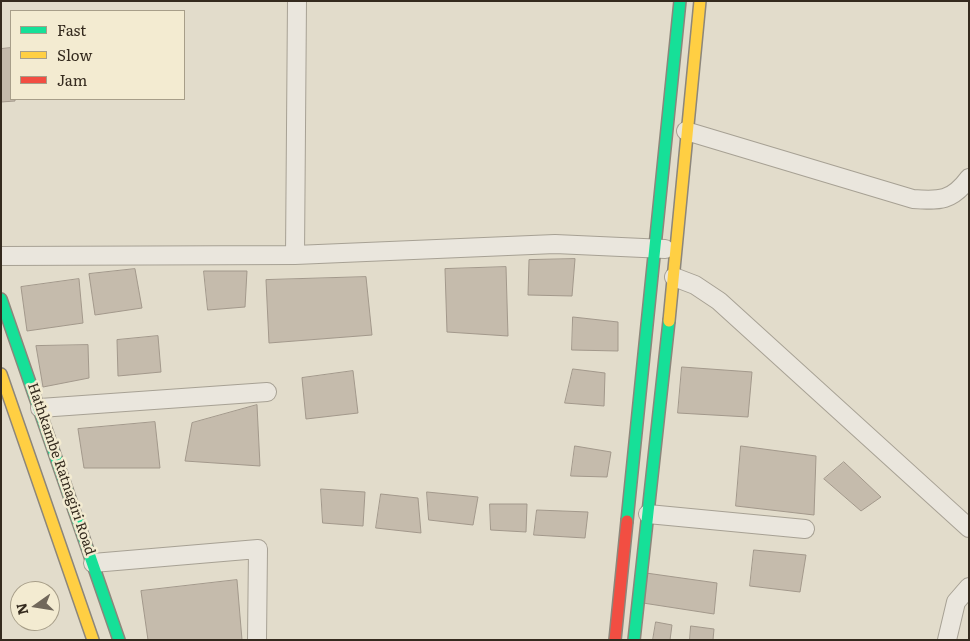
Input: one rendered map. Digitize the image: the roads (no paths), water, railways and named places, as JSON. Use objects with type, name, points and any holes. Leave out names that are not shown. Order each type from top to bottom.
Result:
[{"type":"main road","points":[[615,640],[680,1]]},
{"type":"main road","points":[[634,640],[674,277],[686,131],[700,1]]},
{"type":"main road","name":"Hathkambe Ratnagiri Road","points":[[1,299],[119,640]]},
{"type":"main road","points":[[1,374],[93,640]]},
{"type":"street","points":[[295,255],[297,1]]},
{"type":"street","points":[[686,131],[913,198],[938,201],[960,190],[969,178]]},
{"type":"street","points":[[1,256],[295,255],[555,244],[675,249]]},
{"type":"street","points":[[674,277],[695,285],[719,301],[969,528]]},
{"type":"street","points":[[40,408],[267,392]]},
{"type":"street","points":[[648,514],[805,529]]},
{"type":"street","points":[[93,563],[258,549],[257,640]]},
{"type":"street","points":[[947,640],[956,602],[969,587]]}]
